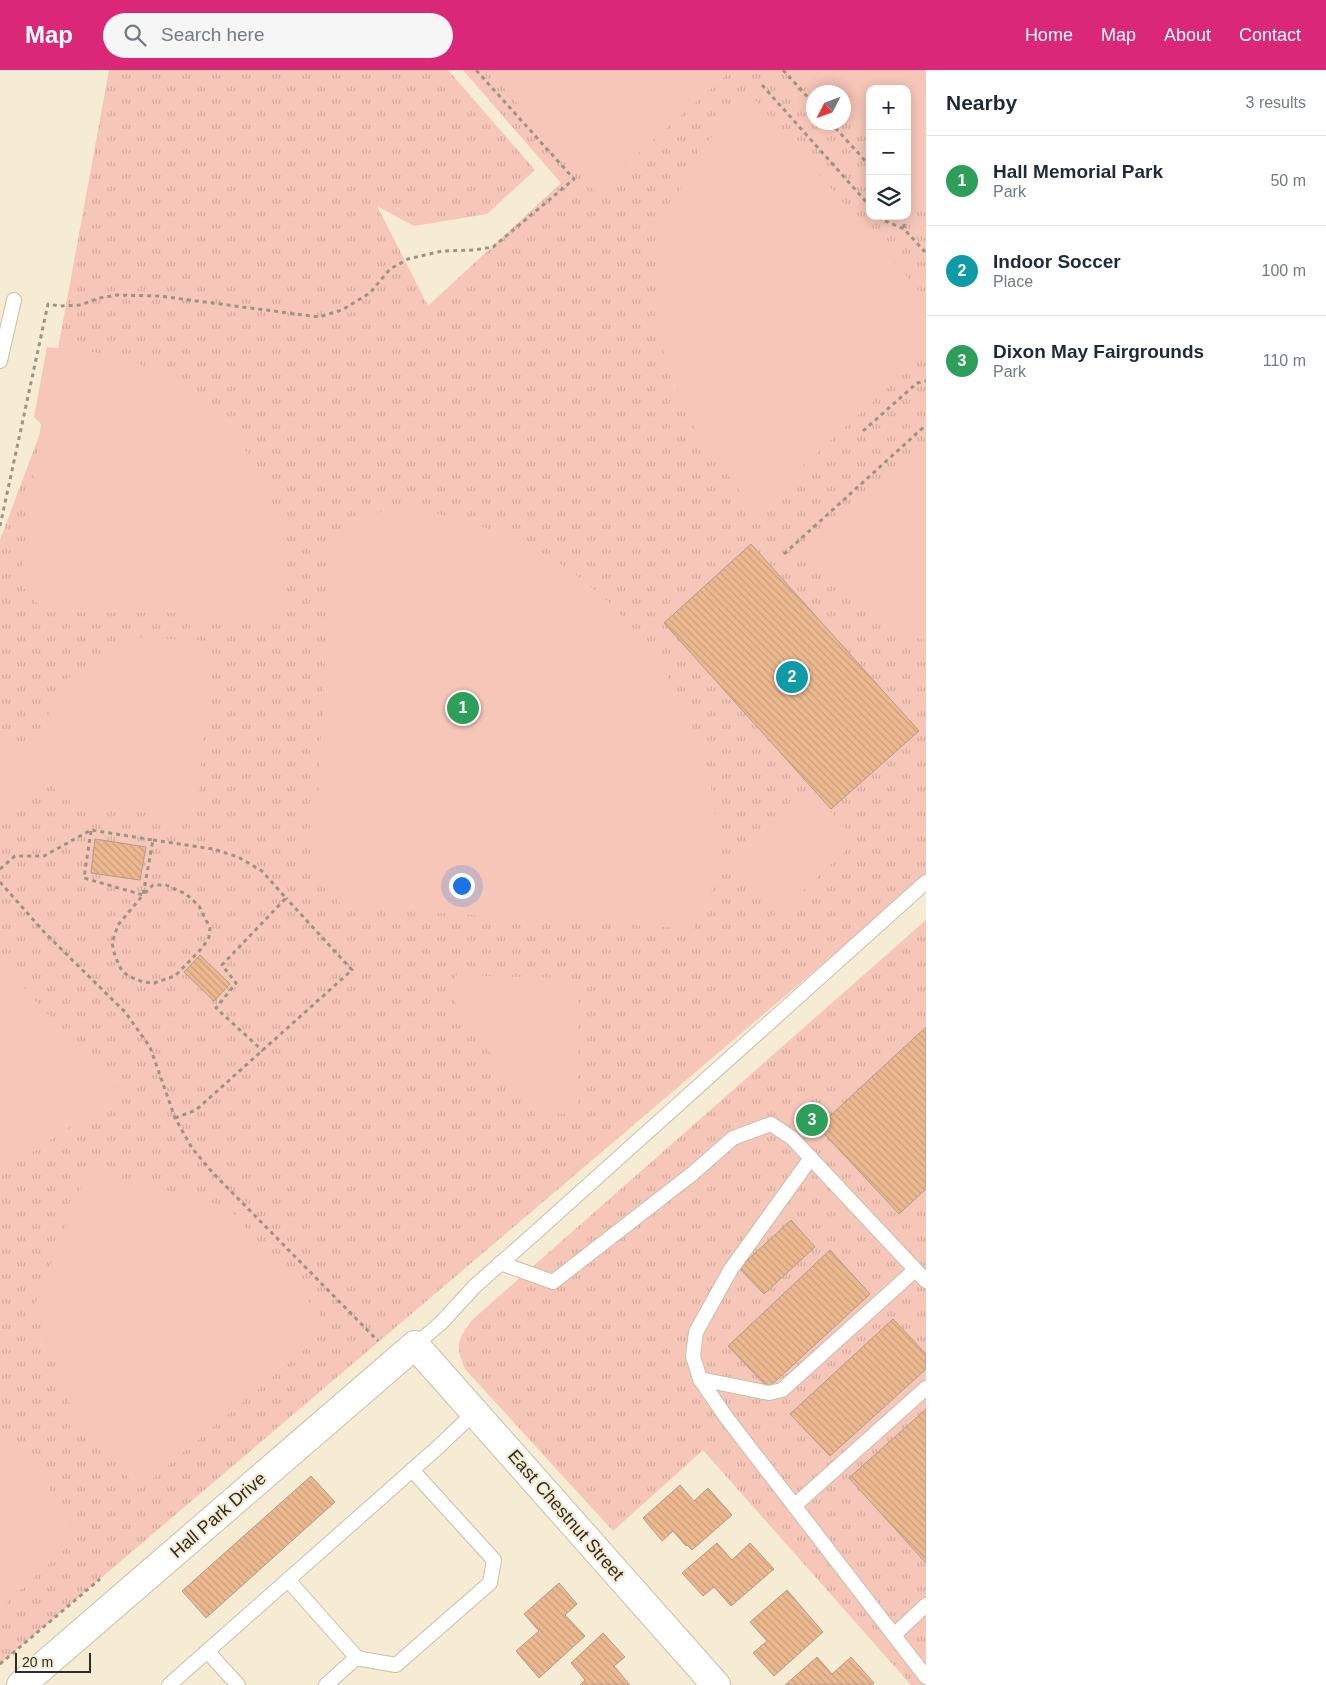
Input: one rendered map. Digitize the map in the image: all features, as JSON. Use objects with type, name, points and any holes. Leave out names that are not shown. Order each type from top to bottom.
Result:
[{"type":"street","name":"East Chestnut Street","points":[[415,1345],[716,1685]]},
{"type":"street","name":"Hall Park Drive","points":[[21,1685],[415,1345]]},
{"type":"lane","points":[[0,361],[14,300]]},
{"type":"lane","points":[[415,1345],[441,1323],[474,1286],[926,882]]},
{"type":"lane","points":[[500,1264],[553,1282],[692,1174],[733,1138],[770,1124],[792,1138],[926,1281]]},
{"type":"lane","points":[[811,1158],[731,1269],[696,1332],[693,1356],[700,1380],[726,1417],[926,1677]]},
{"type":"lane","points":[[700,1380],[770,1393],[782,1390],[915,1270]]},
{"type":"lane","points":[[794,1506],[926,1388]]},
{"type":"lane","points":[[169,1685],[475,1412]]},
{"type":"lane","points":[[326,1685],[356,1658],[396,1666],[490,1584],[494,1560],[412,1470]]},
{"type":"lane","points":[[288,1580],[358,1659]]},
{"type":"lane","points":[[894,1635],[926,1605]]},
{"type":"lane","points":[[206,1651],[238,1685]]},
{"type":"path","points":[[0,526],[48,304],[59,306],[81,305],[99,298],[117,295],[159,296],[319,316],[342,310],[370,293],[390,269],[408,259],[442,251],[474,250],[493,247],[574,179],[476,70]]},
{"type":"path","points":[[783,70],[806,95]]},
{"type":"path","points":[[762,85],[866,202]]},
{"type":"path","points":[[837,130],[866,162]]},
{"type":"path","points":[[883,220],[904,229],[926,254]]},
{"type":"path","points":[[904,220],[904,229]]},
{"type":"path","points":[[863,431],[917,382],[926,381]]},
{"type":"path","points":[[784,554],[926,425]]},
{"type":"path","points":[[91,830],[84,878],[143,894]]},
{"type":"path","points":[[0,869],[15,856],[44,856],[91,830],[213,849],[238,857],[262,871],[352,970],[263,1052],[196,1110],[175,1118]]},
{"type":"path","points":[[143,894],[154,886],[166,885],[186,894],[199,906],[210,928],[209,937],[203,947],[174,976],[154,983],[143,982],[128,976],[121,969],[114,956],[112,943],[118,925],[143,894],[153,840]]},
{"type":"path","points":[[0,882],[45,933],[125,1012],[150,1047],[175,1118],[192,1148],[212,1172],[379,1342]]},
{"type":"path","points":[[263,1052],[216,1008],[236,983],[222,964],[286,898]]},
{"type":"path","points":[[0,1664],[106,1574]]},
{"type":"green space","points":[[109,70],[448,70],[535,170],[487,214],[414,226],[377,206],[428,306],[561,183],[463,70],[926,70],[926,876],[0,1664],[0,540],[45,420]]},
{"type":"green space","points":[[488,70],[732,70],[595,192]]},
{"type":"green space","points":[[805,70],[926,70],[926,200],[911,183],[911,85],[866,85],[866,135],[851,119],[851,85],[819,85]]},
{"type":"green space","points":[[750,94],[926,299],[926,353],[754,511],[690,422],[655,330],[658,234],[698,152]]},
{"type":"green space","points":[[47,347],[103,354],[122,358],[147,367],[192,393],[229,428],[245,449],[258,471],[279,521],[285,556],[285,610],[270,611],[269,621],[198,624],[197,613],[45,612],[21,585],[41,424],[34,417]]},
{"type":"green space","points":[[926,451],[926,641],[888,624],[859,605],[808,554]]},
{"type":"green space","points":[[396,509],[427,512],[475,524],[512,538],[552,559],[588,585],[621,615],[650,650],[674,688],[694,729],[707,771],[715,815],[717,856],[714,883],[710,896],[694,918],[694,929],[344,907],[314,876],[331,538],[361,519]]},
{"type":"green space","points":[[132,637],[212,641],[197,811],[186,819],[61,799],[31,751],[65,680]]},
{"type":"green space","points":[[0,729],[6,730],[44,777],[0,814]]},
{"type":"green space","points":[[812,790],[856,841],[777,915],[731,864]]},
{"type":"green space","points":[[926,920],[926,1685],[911,1685],[703,1450],[613,1531],[465,1369],[459,1343],[472,1320]]},
{"type":"green space","points":[[0,961],[119,1093],[35,1151],[0,1158]]},
{"type":"green space","points":[[455,975],[559,978],[567,980],[572,984],[579,997],[577,1113],[536,1115],[533,1107],[495,1077],[496,1061],[454,1001]]},
{"type":"green space","points":[[88,1169],[228,1207],[320,1315],[317,1339],[139,1490],[74,1416],[35,1304]]},
{"type":"green space","points":[[0,1438],[30,1454],[77,1538],[0,1609]]},
{"type":"building","points":[[751,544],[919,731],[831,809],[664,623]]},
{"type":"building","points":[[95,839],[146,847],[140,880],[91,873]]},
{"type":"building","points":[[200,955],[230,984],[214,1001],[184,972]]},
{"type":"building","points":[[926,1027],[926,1189],[899,1214],[818,1127]]},
{"type":"building","points":[[791,1220],[815,1247],[764,1294],[739,1268]]},
{"type":"building","points":[[830,1250],[870,1294],[768,1388],[728,1346]]},
{"type":"building","points":[[893,1319],[926,1354],[926,1369],[830,1456],[790,1414]]},
{"type":"building","points":[[926,1409],[926,1563],[849,1478]]},
{"type":"building","points":[[311,1476],[335,1502],[206,1618],[182,1591]]},
{"type":"building","points":[[680,1485],[694,1501],[708,1488],[732,1515],[692,1550],[673,1531],[662,1541],[643,1518]]},
{"type":"building","points":[[717,1543],[732,1560],[750,1543],[774,1569],[731,1606],[714,1587],[703,1596],[682,1573]]},
{"type":"building","points":[[559,1583],[577,1604],[565,1615],[585,1636],[539,1678],[516,1651],[539,1631],[524,1614]]},
{"type":"building","points":[[787,1590],[823,1632],[774,1676],[753,1653],[767,1641],[750,1622]]},
{"type":"building","points":[[603,1633],[625,1657],[614,1666],[630,1685],[580,1685],[585,1680],[571,1663]]},
{"type":"building","points":[[817,1657],[832,1674],[851,1657],[874,1683],[872,1685],[785,1685]]},
{"type":"place","name":"Indoor Soccer","points":[[792,677]]},
{"type":"place","name":"Hall Memorial Park","points":[[463,708]]},
{"type":"place","name":"Dixon May Fairgrounds","points":[[812,1120]]}]
